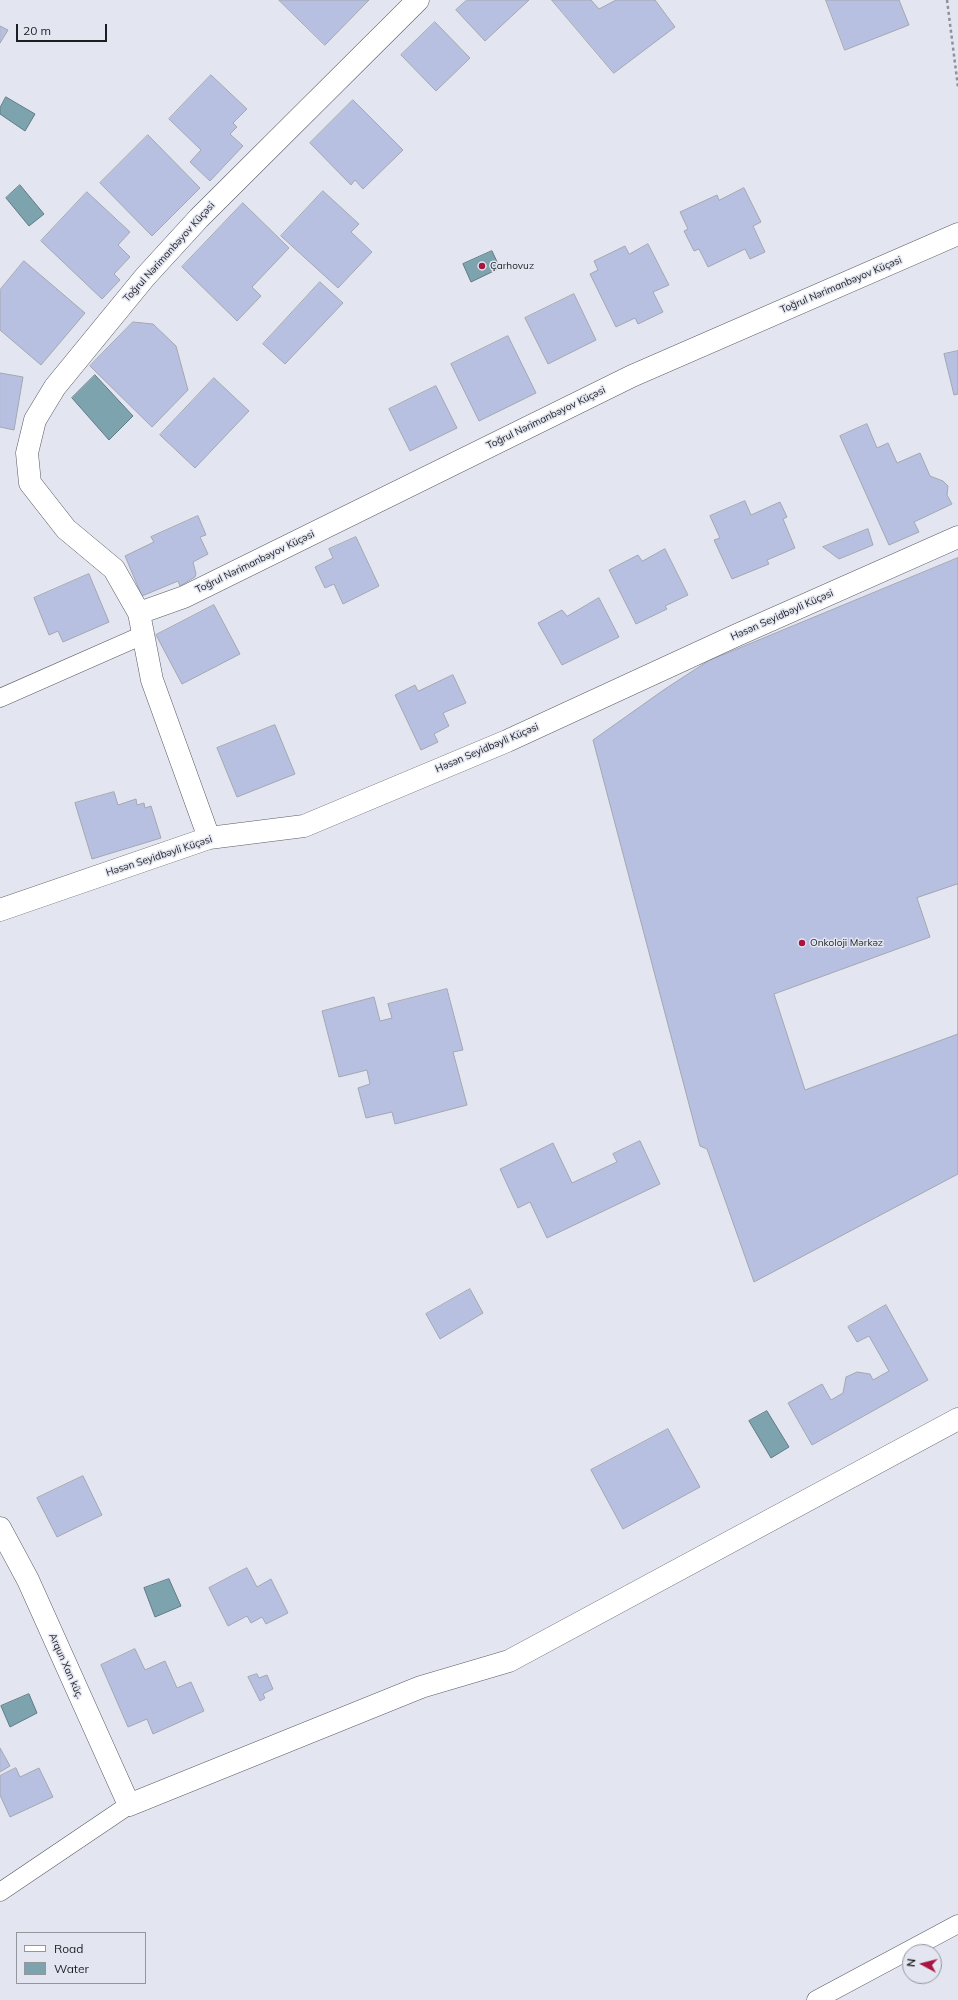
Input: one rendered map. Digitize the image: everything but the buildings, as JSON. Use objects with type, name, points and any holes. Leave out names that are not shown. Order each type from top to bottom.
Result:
[{"type":"street","name":"Toğrul Nərimanbəyov Küçəsi","points":[[209,838],[152,680],[139,613],[114,569],[66,529],[30,483],[27,452],[35,420],[54,387],[144,277],[199,218],[418,0]]},
{"type":"street","name":"Toğrul Nərimanbəyov Küçəsi","points":[[139,613],[184,597],[632,376],[958,234]]},
{"type":"street","name":"Həsən Seyidbəyli Küçəsi","points":[[0,910],[209,838],[304,826],[507,741],[737,635],[958,537]]},
{"type":"street","points":[[128,1805],[422,1687],[509,1661],[958,1419]]},
{"type":"street","name":"Arqun Xan küç.","points":[[2,1535],[28,1580],[128,1805]]},
{"type":"lane","points":[[0,698],[143,635]]},
{"type":"lane","points":[[0,1892],[128,1805]]},
{"type":"lane","points":[[816,2000],[958,1924]]},
{"type":"path","points":[[947,0],[958,87]]},
{"type":"water","points":[[6,97],[35,114],[25,131],[0,114],[0,108]]},
{"type":"water","points":[[20,185],[44,214],[29,226],[6,198]]},
{"type":"water","name":"Çarhovuz","points":[[492,251],[500,268],[471,282],[463,264]]},
{"type":"water","points":[[95,375],[133,416],[109,440],[72,398]]},
{"type":"water","points":[[767,1411],[789,1447],[771,1458],[749,1421]]},
{"type":"water","points":[[169,1579],[181,1606],[155,1617],[144,1588]]},
{"type":"water","points":[[29,1694],[37,1713],[10,1727],[1,1706]]},
{"type":"place","name":"Çarhovuz","points":[[482,266]]},
{"type":"place","name":"Onkoloji Mərkəz","points":[[802,943]]}]
